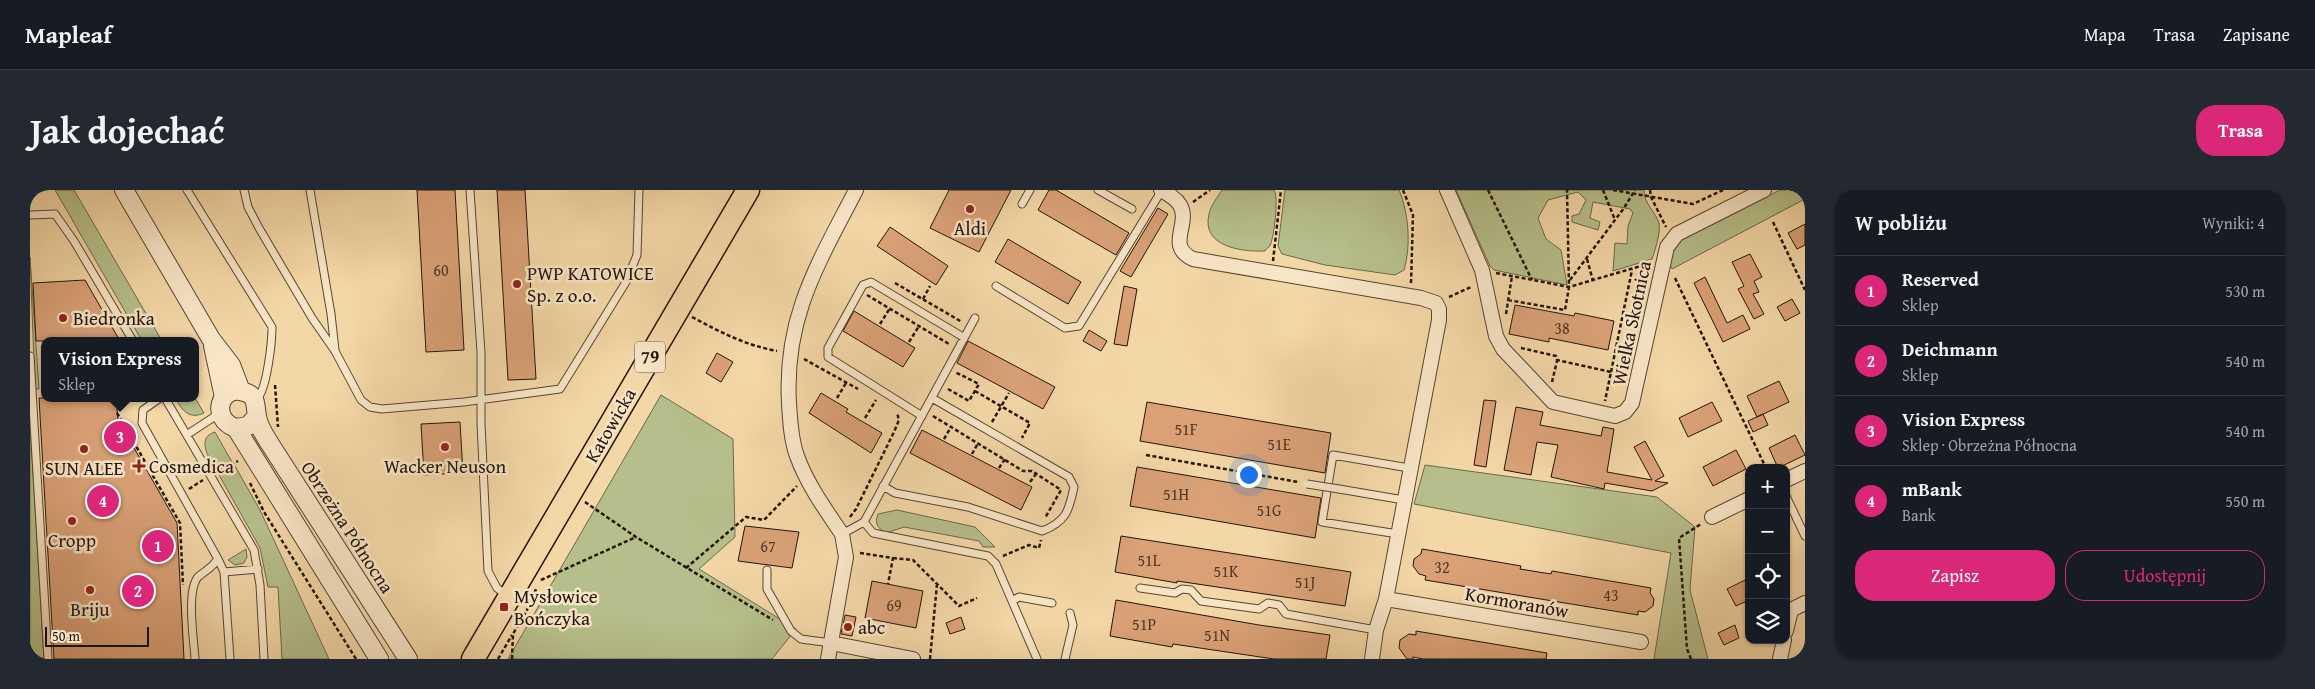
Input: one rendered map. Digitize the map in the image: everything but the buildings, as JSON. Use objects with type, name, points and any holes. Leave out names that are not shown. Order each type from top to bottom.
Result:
[{"type":"main road","name":"Katowicka","points":[[478,650],[748,190]]},
{"type":"street","name":"Obrzeżna Północna","points":[[124,190],[211,339],[231,365],[251,402],[270,444],[408,658]]},
{"type":"street","points":[[828,659],[846,557],[848,531],[807,480],[796,454],[790,422],[787,374],[792,332],[807,288],[856,190]]},
{"type":"street","points":[[1162,190],[1174,198],[1182,211],[1180,245],[1188,256],[1201,261],[1410,296],[1436,303],[1439,309],[1423,407],[1409,468],[1386,599],[1376,630],[1372,659]]},
{"type":"street","name":"Wielka Skotnica","points":[[1447,190],[1484,276],[1496,336],[1503,349],[1553,402],[1615,416],[1625,412],[1632,403],[1667,247],[1673,238]]},
{"type":"street","points":[[1673,238],[1677,234],[1764,190]]},
{"type":"street","name":"Obrzeżna Północna","points":[[211,339],[222,405]]},
{"type":"street","points":[[235,391],[251,402],[248,426],[236,428],[229,426],[222,405],[235,391]]},
{"type":"street","points":[[236,428],[379,659]]},
{"type":"street","points":[[1790,478],[1805,471]]},
{"type":"street","points":[[1712,517],[1745,501]]},
{"type":"street","name":"Kormoranów","points":[[1386,599],[1641,642]]},
{"type":"street","points":[[1790,614],[1791,610],[1805,603]]},
{"type":"street","points":[[831,644],[913,659]]},
{"type":"street","points":[[1780,659],[1783,644]]},
{"type":"street","points":[[461,659],[478,650]]},
{"type":"lane","points":[[187,190],[272,327],[272,342],[259,399],[251,402]]},
{"type":"lane","points":[[244,190],[248,208],[312,318],[335,351],[361,400],[370,407],[382,409],[464,402],[480,398],[560,389],[626,282],[637,255],[639,190]]},
{"type":"lane","points":[[310,190],[331,314],[335,351]]},
{"type":"lane","points":[[470,190],[481,352],[480,398],[488,571],[497,588],[509,598]]},
{"type":"lane","points":[[1022,204],[1030,190]]},
{"type":"lane","points":[[1098,190],[1132,209]]},
{"type":"lane","points":[[996,286],[1065,328],[1079,326],[1162,190]]},
{"type":"lane","points":[[30,216],[54,214],[74,241],[131,337]]},
{"type":"lane","points":[[922,416],[828,357],[828,348],[863,285],[871,282],[963,337]]},
{"type":"lane","points":[[848,531],[864,522],[922,416],[935,400],[963,337],[975,318]]},
{"type":"lane","points":[[30,356],[48,659]]},
{"type":"lane","points":[[883,486],[895,493],[968,507],[1042,531],[1054,527],[1066,516],[1074,487],[1069,477],[935,400]]},
{"type":"lane","points":[[154,402],[143,410],[142,423],[224,572],[230,659]]},
{"type":"lane","points":[[168,402],[188,434],[254,550],[258,569],[264,659]]},
{"type":"lane","points":[[188,434],[222,405]]},
{"type":"lane","points":[[1398,534],[1322,522],[1333,455],[1409,468]]},
{"type":"lane","points":[[1307,484],[1404,500]]},
{"type":"lane","points":[[1790,504],[1805,536]]},
{"type":"lane","points":[[864,522],[873,533],[988,556],[996,564],[1037,659]]},
{"type":"lane","points":[[195,659],[192,595],[198,578],[210,570],[218,559]]},
{"type":"lane","points":[[224,572],[258,569]]},
{"type":"lane","points":[[767,570],[767,589],[791,632],[801,639],[831,644]]},
{"type":"lane","points":[[1140,588],[1176,594],[1182,589],[1192,590],[1201,601],[1259,609],[1268,603],[1279,605],[1286,614],[1376,630]]},
{"type":"lane","points":[[1012,601],[1019,597],[1052,604]]},
{"type":"lane","points":[[1065,659],[1073,625],[1070,613]]},
{"type":"path","points":[[1182,211],[1210,190]]},
{"type":"path","points":[[1272,272],[1281,190]]},
{"type":"path","points":[[1403,190],[1413,215],[1413,258],[1410,296]]},
{"type":"path","points":[[1488,190],[1532,280]]},
{"type":"path","points":[[1508,300],[1565,310],[1569,288],[1567,190]]},
{"type":"path","points":[[1603,190],[1615,220]]},
{"type":"path","points":[[1613,190],[1693,204],[1723,190]]},
{"type":"path","points":[[1569,281],[1587,259],[1635,190]]},
{"type":"path","points":[[1650,190],[1651,197],[1662,222],[1673,238]]},
{"type":"path","points":[[1773,222],[1805,290]]},
{"type":"path","points":[[1587,259],[1593,281]]},
{"type":"path","points":[[1436,303],[1484,276],[1512,276],[1569,288],[1664,262],[1677,280],[1764,464]]},
{"type":"path","points":[[1602,413],[1632,270]]},
{"type":"path","points":[[1506,318],[1512,276]]},
{"type":"path","points":[[895,283],[962,322],[945,352]]},
{"type":"path","points":[[922,299],[930,286]]},
{"type":"path","points":[[860,290],[950,344]]},
{"type":"path","points":[[880,324],[890,308]]},
{"type":"path","points":[[692,317],[738,341],[790,353],[861,391]]},
{"type":"path","points":[[909,342],[919,326]]},
{"type":"path","points":[[1520,348],[1556,356],[1558,360],[1611,372]]},
{"type":"path","points":[[1546,395],[1558,360]]},
{"type":"path","points":[[946,388],[970,401],[979,384],[956,372],[946,388],[935,400],[932,415],[1024,471],[1036,474],[1061,490],[1043,521],[1044,530],[1039,548],[1029,545],[992,561]]},
{"type":"path","points":[[264,380],[274,382],[278,435]]},
{"type":"path","points":[[837,398],[846,383]]},
{"type":"path","points":[[975,391],[1030,423],[1017,447]]},
{"type":"path","points":[[988,430],[1009,393]]},
{"type":"path","points":[[869,396],[884,404]]},
{"type":"path","points":[[865,418],[876,400]]},
{"type":"path","points":[[892,408],[899,420],[856,509],[849,518],[848,531],[858,537],[856,552],[914,560],[959,606],[977,598]]},
{"type":"path","points":[[898,416],[912,410]]},
{"type":"path","points":[[117,413],[180,523],[183,591]]},
{"type":"path","points":[[944,439],[951,427]]},
{"type":"path","points":[[972,454],[978,443]]},
{"type":"path","points":[[1146,455],[1307,484]]},
{"type":"path","points":[[999,468],[1005,459]]},
{"type":"path","points":[[1030,482],[1036,474]]},
{"type":"path","points":[[686,568],[746,517],[764,520],[798,485],[807,480]]},
{"type":"path","points":[[584,502],[636,537],[791,632]]},
{"type":"path","points":[[1691,659],[1687,649],[1679,538],[1712,517]]},
{"type":"path","points":[[539,580],[636,537]]},
{"type":"path","points":[[888,584],[892,558]]},
{"type":"path","points":[[930,659],[937,584]]},
{"type":"path","points":[[498,659],[513,634]]},
{"type":"green space","points":[[55,190],[74,190],[160,337],[140,337]]},
{"type":"green space","points":[[1222,190],[1274,190],[1276,208],[1272,241],[1265,251],[1245,250],[1225,245],[1211,234],[1208,225],[1209,214]]},
{"type":"green space","points":[[1285,190],[1399,190],[1405,209],[1408,230],[1408,251],[1404,270],[1395,275],[1325,265],[1282,254],[1278,246]]},
{"type":"green space","points":[[1456,190],[1644,190],[1644,195],[1659,223],[1652,259],[1613,271],[1615,243],[1627,244],[1628,226],[1633,213],[1630,209],[1593,202],[1590,218],[1600,222],[1598,230],[1572,222],[1572,216],[1579,214],[1586,200],[1578,192],[1548,200],[1538,218],[1546,239],[1561,250],[1567,285],[1494,270],[1490,266]]},
{"type":"green space","points":[[1780,190],[1805,190],[1805,199],[1672,269],[1669,262],[1681,240]]},
{"type":"green space","points":[[30,257],[39,389],[35,389]]},
{"type":"green space","points":[[661,395],[733,439],[735,537],[699,569],[796,629],[772,659],[508,659]]},
{"type":"green space","points":[[178,402],[197,402],[204,413],[194,415],[186,413]]},
{"type":"green space","points":[[30,423],[44,659],[31,659]]},
{"type":"green space","points":[[215,432],[232,462],[216,471],[205,444],[209,435]]},
{"type":"green space","points":[[1425,465],[1657,497],[1695,527],[1690,590],[1708,659],[1654,659],[1671,553],[1414,504]]},
{"type":"green space","points":[[235,466],[260,510],[329,659],[282,659],[278,587],[268,587],[260,548],[219,475]]},
{"type":"green space","points":[[897,510],[975,527],[995,547],[983,547],[979,541],[904,527],[886,533],[878,525],[876,520],[878,514]]},
{"type":"green space","points":[[246,549],[247,557],[244,563],[235,565],[228,560]]},
{"type":"place","name":"Aldi","points":[[970,209]]},
{"type":"place","name":"PWP KATOWICE Sp. z o.o.","points":[[517,284]]},
{"type":"place","name":"Biedronka","points":[[63,318]]},
{"type":"place","name":"Vision Express","points":[[120,437]]},
{"type":"place","name":"Wacker Neuson","points":[[445,447]]},
{"type":"place","name":"SUN ALEE","points":[[84,449]]},
{"type":"place","name":"Cosmedica","points":[[139,466]]},
{"type":"place","name":"mBank","points":[[103,501]]},
{"type":"place","name":"Cropp","points":[[72,521]]},
{"type":"place","name":"Reserved","points":[[158,546]]},
{"type":"place","name":"Briju","points":[[90,590]]},
{"type":"place","name":"Deichmann","points":[[138,591]]},
{"type":"place","name":"Mysłowice Bończyka","points":[[504,607]]},
{"type":"place","name":"abc","points":[[848,627]]}]
